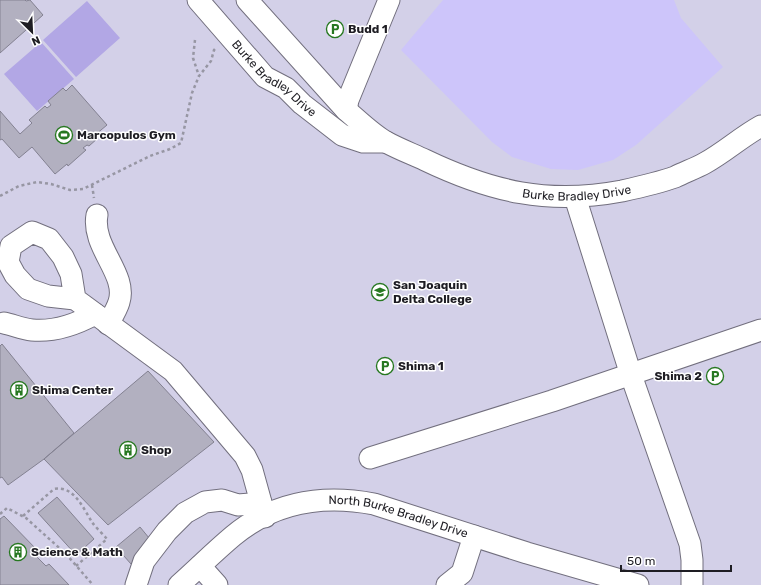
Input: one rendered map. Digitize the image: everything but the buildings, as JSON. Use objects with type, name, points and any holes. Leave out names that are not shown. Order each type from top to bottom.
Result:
[{"type":"street","name":"Burke Bradley Drive","points":[[198,0],[265,77],[286,88],[302,104],[342,135],[363,142],[386,142]]},
{"type":"street","name":"Burke Bradley Drive","points":[[247,0],[346,110],[386,142],[459,175],[482,184],[515,193],[536,196],[575,197],[596,195],[645,186],[673,177],[705,163],[761,126]]},
{"type":"street","points":[[346,110],[348,100],[389,0]]},
{"type":"street","points":[[575,197],[631,375],[690,544],[692,560],[692,585]]},
{"type":"street","points":[[4,322],[31,330],[59,329],[101,319],[120,301],[121,287],[115,271],[101,246],[95,224],[97,215]]},
{"type":"street","points":[[75,299],[173,371],[245,456],[252,470],[263,510],[222,500],[206,502],[185,513],[167,531],[144,561],[136,585]]},
{"type":"street","points":[[370,458],[552,401],[761,330]]},
{"type":"street","name":"North Burke Bradley Drive","points":[[179,585],[263,510],[277,511],[306,502],[336,499],[374,504],[474,536],[638,585]]},
{"type":"street","points":[[447,585],[462,573],[474,536]]},
{"type":"street","points":[[200,566],[217,585]]},
{"type":"path","points":[[0,196],[19,186],[37,182],[51,184],[70,190],[83,189],[180,143],[192,93],[199,76],[211,61],[214,50],[228,35]]},
{"type":"path","points":[[195,40],[193,58],[199,76]]},
{"type":"path","points":[[23,516],[54,490],[59,488],[69,491],[82,504],[92,523],[108,539],[76,566]]},
{"type":"path","points":[[0,514],[7,508],[23,516],[66,554],[93,585]]},
{"type":"shaded area","name":"San Joaquin Delta College","points":[[0,0],[761,0],[761,585],[0,585]]},
{"type":"shaded area","points":[[443,0],[674,0],[681,18],[723,67],[636,145],[613,160],[578,170],[551,169],[512,157],[492,142],[401,50]]},
{"type":"shaded area","points":[[87,1],[120,38],[76,77],[43,40]]},
{"type":"shaded area","points":[[41,42],[74,79],[37,111],[4,74]]},
{"type":"place","name":"Budd 1","points":[[335,29]]},
{"type":"place","name":"Marcopulos Gym","points":[[64,135]]},
{"type":"place","name":"San Joaquin Delta College","points":[[380,292]]},
{"type":"place","name":"Shima 1","points":[[385,366]]},
{"type":"place","name":"Shima 2","points":[[715,376]]},
{"type":"place","name":"Shima Center","points":[[19,390]]},
{"type":"place","name":"Shop","points":[[128,450]]},
{"type":"place","name":"Science & Math","points":[[18,552]]}]
